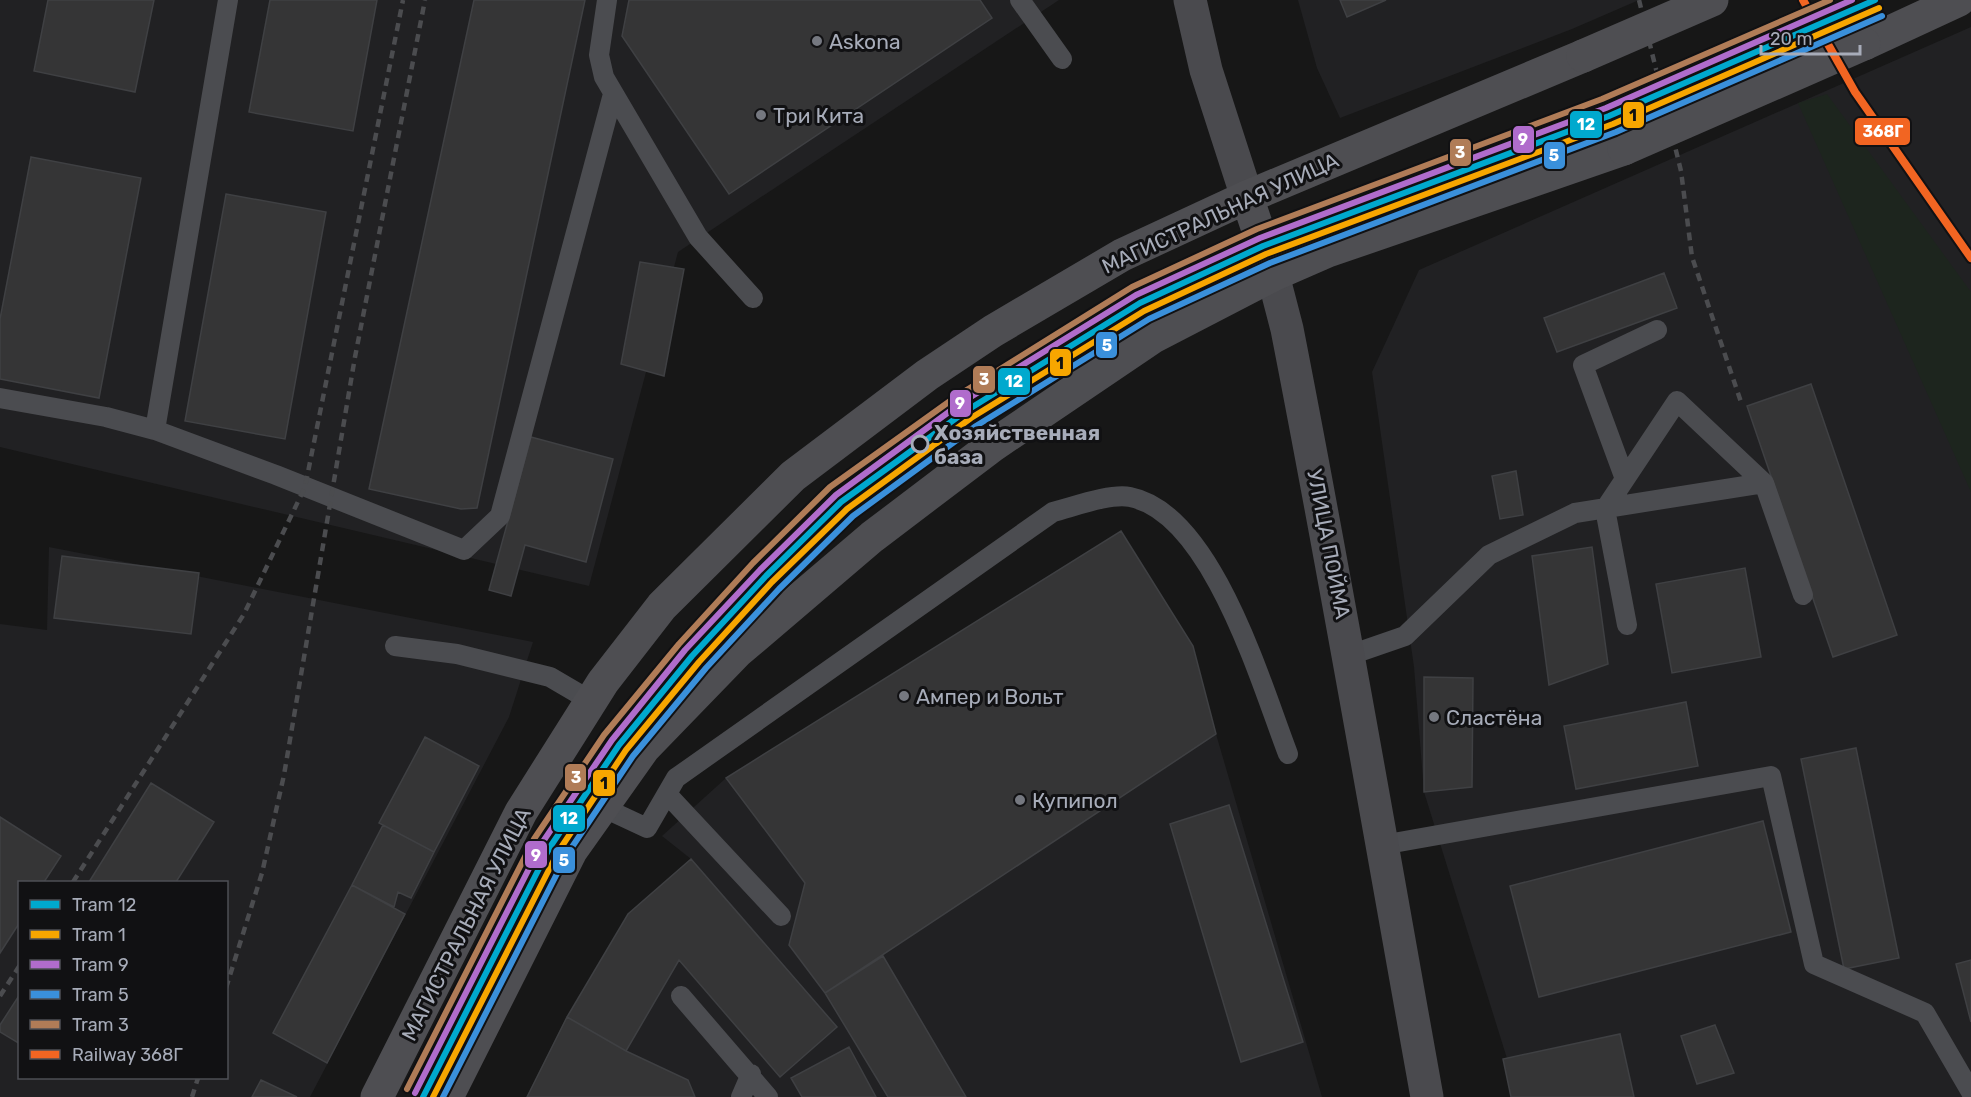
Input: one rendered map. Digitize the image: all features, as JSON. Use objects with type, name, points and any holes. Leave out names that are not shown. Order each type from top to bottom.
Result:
[{"type":"main road","name":"МАГИСТРАЛЬНАЯ УЛИЦА","points":[[377,1097],[522,812],[603,682],[662,606],[794,476],[927,375],[993,331],[1122,255],[1247,197],[1712,0]]},
{"type":"main road","points":[[447,1097],[571,851],[644,748],[737,651],[872,537],[992,446],[1153,337],[1273,275],[1328,251],[1624,149],[1959,0]]},
{"type":"main road","name":"УЛИЦА ПОЙМА","points":[[1247,197],[1273,275]]},
{"type":"street","name":"УЛИЦА ПОЙМА","points":[[1190,0],[1206,70],[1247,197]]},
{"type":"street","name":"УЛИЦА ПОЙМА","points":[[1273,275],[1287,329],[1350,655],[1427,1097]]},
{"type":"lane","points":[[155,430],[228,0]]},
{"type":"lane","points":[[607,0],[599,55],[604,77],[698,237],[753,297]]},
{"type":"lane","points":[[1020,0],[1062,59]]},
{"type":"lane","points":[[0,398],[106,417],[155,430],[276,475],[464,550],[500,516],[613,94]]},
{"type":"lane","points":[[1625,479],[1583,365],[1658,330]]},
{"type":"lane","points":[[1627,625],[1605,510],[1677,401],[1764,483],[1803,595]]},
{"type":"lane","points":[[1350,655],[1405,636],[1489,555],[1575,513],[1764,483]]},
{"type":"lane","points":[[602,807],[648,828],[676,777],[1053,512],[1094,501],[1128,496],[1157,508],[1202,554],[1231,605],[1288,754]]},
{"type":"lane","points":[[395,645],[457,654],[550,677],[591,701]]},
{"type":"lane","points":[[1382,845],[1771,776],[1814,964],[1924,1013],[1971,1092]]},
{"type":"lane","points":[[667,794],[781,916]]},
{"type":"lane","points":[[681,996],[751,1074],[768,1097]]},
{"type":"lane","points":[[741,1097],[751,1074]]},
{"type":"shaded area","points":[[0,0],[1059,0],[678,252],[589,586],[0,447]]},
{"type":"shaded area","points":[[1298,0],[1639,0],[1572,29],[1340,118],[1317,68]]},
{"type":"shaded area","points":[[1971,27],[1971,1097],[1519,1097],[1424,792],[1414,667],[1372,372],[1419,270]]},
{"type":"shaded area","points":[[1827,94],[1971,292],[1971,492],[1798,103]]},
{"type":"shaded area","points":[[1121,531],[1193,646],[1216,734],[1322,1097],[533,1097],[628,914],[691,859],[662,836],[726,778]]},
{"type":"shaded area","points":[[49,547],[533,642],[509,717],[310,1097],[0,1097],[0,624],[47,630]]},
{"type":"building","points":[[48,0],[154,0],[135,92],[34,71]]},
{"type":"building","points":[[270,0],[377,0],[353,131],[249,112]]},
{"type":"building","points":[[474,0],[585,0],[477,508],[461,509],[369,489]]},
{"type":"building","name":"Три Кита","points":[[629,0],[980,0],[992,18],[729,194],[622,36]]},
{"type":"building","points":[[1340,0],[1386,0],[1347,17]]},
{"type":"building","points":[[31,157],[141,178],[99,398],[0,379],[0,319]]},
{"type":"building","points":[[226,194],[326,212],[285,439],[185,421]]},
{"type":"building","points":[[640,262],[684,269],[664,376],[621,364]]},
{"type":"building","points":[[1664,273],[1677,308],[1557,352],[1544,318]]},
{"type":"building","points":[[1811,384],[1897,635],[1833,657],[1747,406]]},
{"type":"building","points":[[531,437],[613,459],[586,562],[525,545],[511,596],[489,590]]},
{"type":"building","points":[[1516,471],[1523,515],[1500,519],[1492,476]]},
{"type":"building","points":[[1121,531],[1193,646],[1216,734],[825,993],[789,945],[805,883],[726,778]]},
{"type":"building","points":[[1592,547],[1608,664],[1549,685],[1532,556]]},
{"type":"building","points":[[62,556],[199,573],[191,634],[54,618]]},
{"type":"building","points":[[1745,568],[1761,657],[1672,673],[1656,584]]},
{"type":"building","points":[[1424,677],[1473,678],[1472,787],[1424,792]]},
{"type":"building","points":[[1686,702],[1698,766],[1576,789],[1564,726]]},
{"type":"building","points":[[425,737],[479,766],[434,852],[379,823]]},
{"type":"building","points":[[1856,748],[1899,958],[1844,969],[1801,759]]},
{"type":"building","points":[[151,783],[214,822],[177,881],[90,881]]},
{"type":"building","points":[[1229,805],[1303,1042],[1241,1062],[1170,824]]},
{"type":"building","points":[[0,817],[61,856],[45,881],[18,881],[18,925],[0,953]]},
{"type":"building","points":[[1763,821],[1791,932],[1539,997],[1510,886]]},
{"type":"building","points":[[383,825],[434,852],[411,898],[398,892],[394,907],[352,885]]},
{"type":"building","points":[[691,859],[837,1027],[780,1077],[679,960],[626,1051],[567,1017],[628,914]]},
{"type":"building","points":[[352,885],[405,914],[327,1063],[273,1033]]},
{"type":"building","points":[[883,956],[966,1097],[888,1097],[825,993]]},
{"type":"building","points":[[1971,960],[1971,1022],[1956,964]]},
{"type":"building","points":[[18,997],[18,1043],[0,1032],[0,1025]]},
{"type":"building","points":[[567,1017],[626,1051],[688,1080],[695,1097],[527,1097]]},
{"type":"building","points":[[1715,1025],[1734,1073],[1697,1084],[1681,1036]]},
{"type":"building","points":[[1620,1034],[1634,1097],[1511,1097],[1503,1059]]},
{"type":"building","points":[[849,1047],[876,1097],[802,1097],[791,1078]]},
{"type":"building","points":[[261,1080],[297,1097],[252,1097]]},
{"type":"railway","points":[[74,881],[244,614],[305,487],[403,0]]},
{"type":"railway","points":[[228,982],[262,873],[284,775],[355,357],[425,0]]},
{"type":"railway","points":[[1639,0],[1681,171],[1692,257],[1741,402]]},
{"type":"railway","points":[[0,996],[18,968]]},
{"type":"railway","points":[[192,1097],[198,1079]]},
{"type":"tram line","name":"3","points":[[407,1089],[534,839],[604,735],[679,644],[753,563],[830,487],[957,396],[1132,287],[1257,229],[1602,99],[1830,0]]},
{"type":"tram line","name":"9","points":[[415,1093],[542,843],[612,740],[685,650],[760,570],[836,495],[961,403],[1136,295],[1260,238],[1606,108],[1852,0]]},
{"type":"tram line","name":"12","points":[[423,1097],[550,847],[619,745],[692,656],[766,576],[841,502],[966,411],[1140,303],[1263,246],[1609,116],[1875,0]]},
{"type":"tram line","name":"1","points":[[433,1097],[558,852],[626,750],[699,662],[772,582],[847,509],[971,418],[1144,311],[1266,254],[1613,124],[1879,8]]},
{"type":"tram line","name":"5","points":[[443,1097],[566,856],[633,756],[706,668],[779,589],[853,516],[976,426],[1149,319],[1270,263],[1616,132],[1882,16]]},
{"type":"rail line","name":"368Г","points":[[1803,0],[1855,92],[1971,258]]},
{"type":"place","name":"Askona","points":[[817,41]]},
{"type":"place","name":"Три Кита","points":[[761,115]]},
{"type":"place","name":"Хозяйственная база","points":[[920,444]]},
{"type":"place","name":"Ампер и Вольт","points":[[904,696]]},
{"type":"place","name":"Сластёна","points":[[1434,717]]},
{"type":"place","name":"Купипол","points":[[1020,800]]}]
